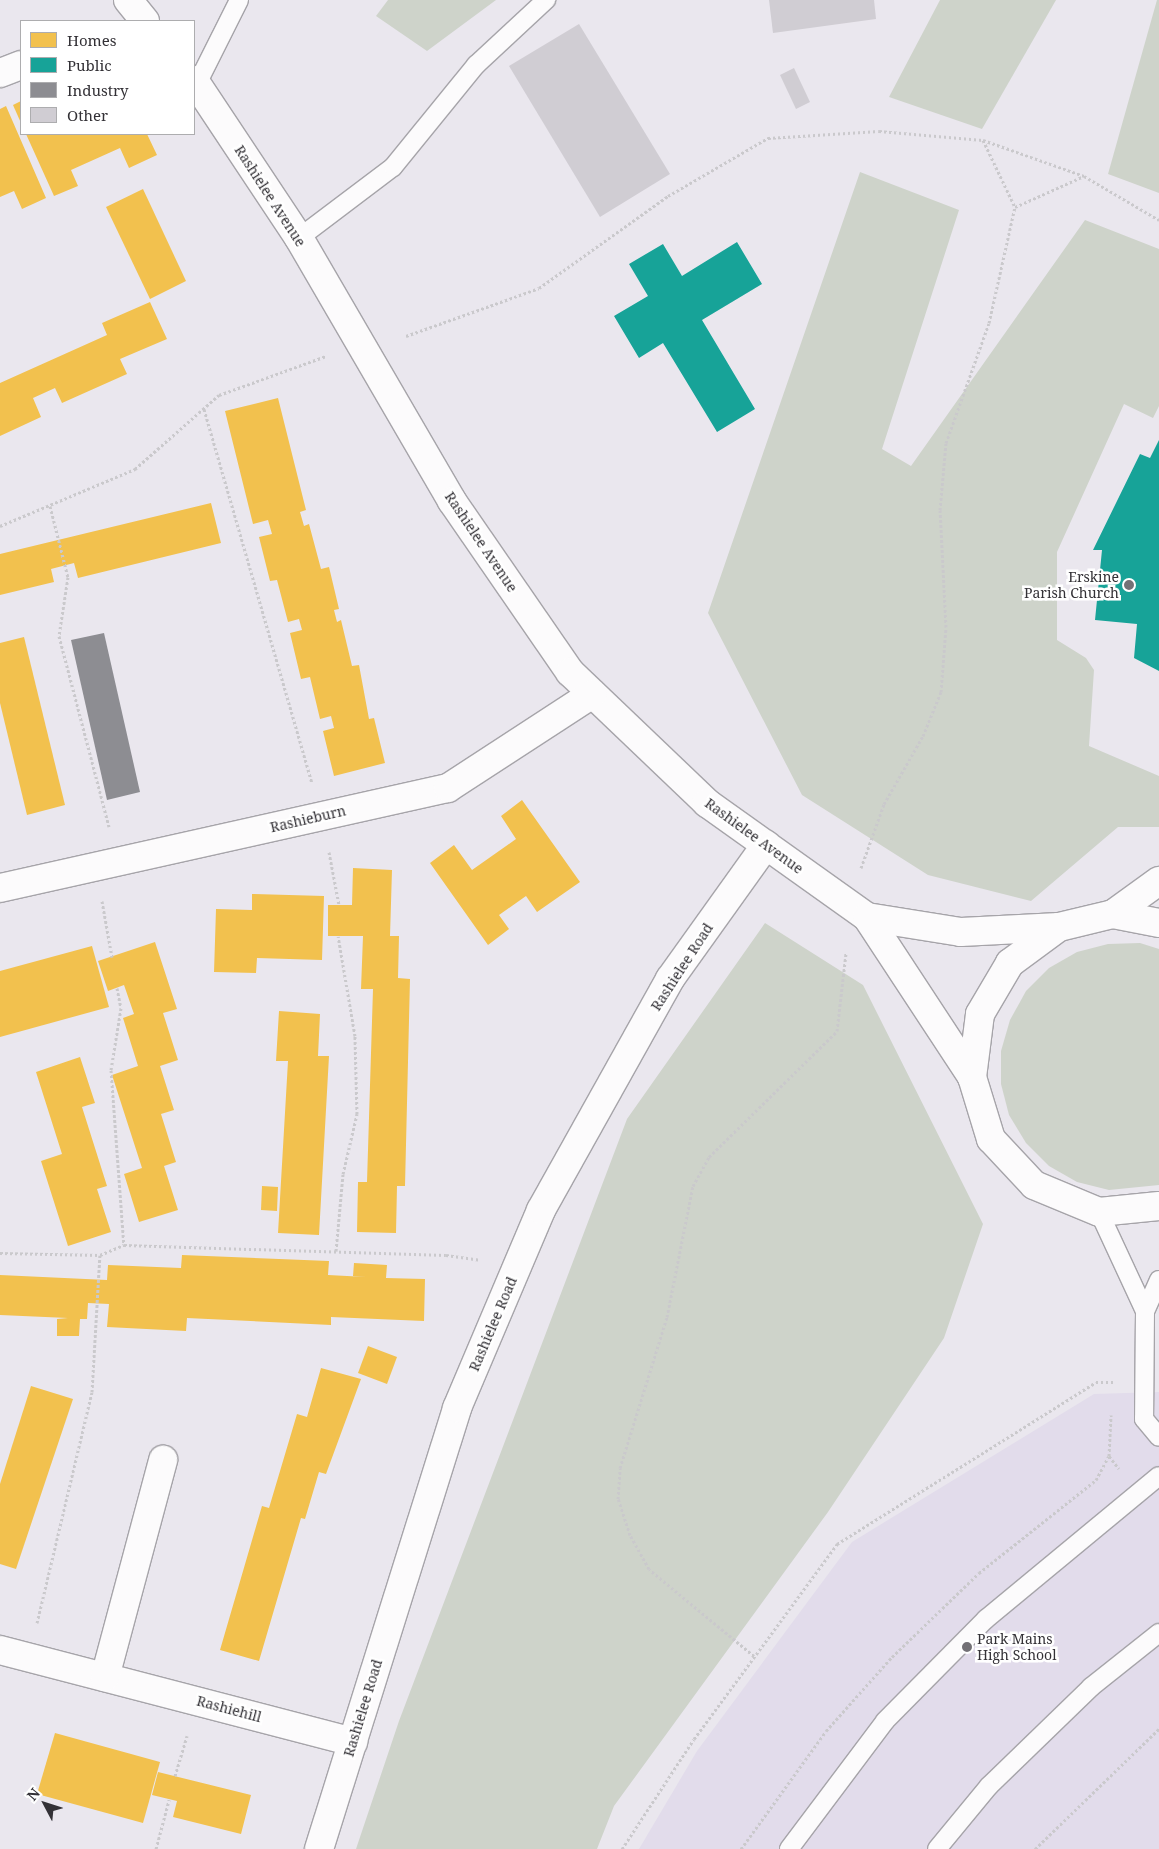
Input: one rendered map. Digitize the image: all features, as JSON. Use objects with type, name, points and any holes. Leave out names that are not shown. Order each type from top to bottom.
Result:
[{"type":"street","points":[[128,0],[144,20]]},
{"type":"street","points":[[0,73],[20,65]]},
{"type":"street","name":"Rashielee Avenue","points":[[195,82],[299,238],[452,501],[570,672],[707,803],[859,911],[972,1077]]},
{"type":"street","name":"Rashieburn","points":[[0,888],[448,788],[592,694]]},
{"type":"street","name":"Rashielee Road","points":[[319,1849],[457,1408],[541,1210],[670,979],[766,845]]},
{"type":"street","points":[[1159,881],[1113,914],[1059,928],[1010,963],[980,1014],[972,1077],[992,1138],[1034,1185],[1099,1212],[1159,1206]]},
{"type":"street","name":"Rashielee Avenue","points":[[859,911],[961,932],[1059,928]]},
{"type":"street","points":[[1113,914],[1159,923]]},
{"type":"street","points":[[105,1677],[163,1460]]},
{"type":"street","name":"Rashiehill","points":[[0,1650],[352,1742]]},
{"type":"lane","points":[[195,82],[239,0]]},
{"type":"lane","points":[[299,238],[393,167],[476,65],[546,0]]},
{"type":"lane","points":[[1099,1212],[1145,1311]]},
{"type":"lane","points":[[1159,1280],[1145,1311],[1144,1382],[1144,1419],[1159,1437]]},
{"type":"lane","points":[[788,1849],[885,1721],[972,1633],[1159,1476]]},
{"type":"lane","points":[[937,1849],[989,1786],[1092,1687],[1159,1633]]},
{"type":"path","points":[[406,336],[539,288],[668,196],[768,138],[879,131],[983,140],[1084,176],[1159,220]]},
{"type":"path","points":[[754,1656],[649,1568],[630,1535],[618,1499],[620,1468],[667,1317],[693,1186],[709,1157],[837,1031],[859,911],[868,841],[941,692],[946,628],[940,510],[946,443],[989,323],[1015,207],[983,140]]},
{"type":"path","points":[[1015,207],[1084,176]]},
{"type":"path","points":[[0,526],[135,469],[219,395],[329,355]]},
{"type":"path","points":[[204,408],[322,815],[339,905]]},
{"type":"path","points":[[50,506],[68,577],[59,636],[107,864],[112,957]]},
{"type":"path","points":[[336,1251],[344,1174],[356,1114],[355,1036],[338,936]]},
{"type":"path","points":[[117,988],[120,1008],[111,1070],[124,1245]]},
{"type":"path","points":[[0,1253],[100,1255],[124,1245],[446,1255],[518,1266]]},
{"type":"path","points":[[29,1657],[92,1392],[100,1255]]},
{"type":"path","points":[[622,1849],[754,1656],[837,1544],[1096,1382],[1144,1382]]},
{"type":"path","points":[[1035,1849],[1159,1729]]},
{"type":"path","points":[[156,1849],[169,1800]]},
{"type":"shaded area","points":[[388,0],[496,0],[427,51],[376,16]]},
{"type":"shaded area","points":[[940,0],[1056,0],[982,129],[889,97]]},
{"type":"shaded area","points":[[1157,0],[1159,0],[1159,193],[1108,174]]},
{"type":"shaded area","points":[[860,172],[959,210],[882,449],[911,466],[1085,220],[1159,249],[1159,406],[1153,418],[1124,404],[1057,552],[1057,640],[1086,658],[1094,670],[1089,746],[1159,776],[1159,827],[1118,827],[1031,901],[928,875],[802,795],[708,613]]},
{"type":"shaded area","points":[[765,923],[863,985],[983,1224],[944,1338],[828,1512],[614,1806],[597,1849],[356,1849],[399,1721],[627,1119]]},
{"type":"shaded area","points":[[1140,943],[1159,949],[1159,1185],[1109,1190],[1077,1182],[1049,1166],[1026,1143],[1009,1115],[1001,1084],[1001,1051],[1010,1020],[1026,991],[1049,968],[1077,952],[1108,944]]},
{"type":"shaded area","name":"Park Mains High School","points":[[1159,1392],[1159,1849],[639,1849],[697,1751],[852,1542],[1094,1394]]},
{"type":"building: Homes","points":[[20,102],[20,121],[13,105]]},
{"type":"building: Homes","points":[[6,106],[46,198],[22,209],[14,191],[0,197],[0,109]]},
{"type":"building: Homes","points":[[26,135],[147,135],[157,155],[129,168],[120,148],[71,170],[78,186],[54,196]]},
{"type":"building: Homes","points":[[143,189],[186,281],[150,299],[106,207]]},
{"type":"building: Homes","points":[[150,302],[167,339],[120,359],[127,374],[62,403],[55,388],[33,398],[41,417],[0,436],[0,383],[107,335],[102,323]]},
{"type":"building: Homes","points":[[278,398],[306,510],[300,512],[304,526],[309,524],[321,569],[329,567],[339,609],[334,610],[337,622],[341,620],[352,666],[359,665],[369,719],[374,718],[385,763],[334,776],[323,731],[334,728],[331,716],[320,719],[310,677],[301,679],[290,633],[302,630],[299,619],[288,622],[277,580],[270,581],[259,537],[272,534],[268,520],[253,524],[225,411]]},
{"type":"building: Homes","points":[[211,503],[221,543],[78,578],[74,563],[51,569],[54,582],[0,595],[0,554]]},
{"type":"building: Homes","points":[[24,637],[65,805],[27,815],[0,703],[0,643]]},
{"type":"building: Homes","points":[[522,800],[580,882],[537,912],[526,896],[499,915],[509,929],[488,945],[430,863],[454,845],[472,870],[516,839],[501,816]]},
{"type":"building: Homes","points":[[353,868],[392,870],[390,936],[399,936],[398,978],[410,979],[405,1186],[397,1186],[396,1233],[357,1232],[358,1182],[367,1182],[373,989],[361,989],[363,936],[328,936],[328,905],[352,905]]},
{"type":"building: Homes","points":[[252,894],[324,896],[322,960],[257,958],[256,973],[214,972],[216,909],[252,910]]},
{"type":"building: Homes","points":[[155,942],[177,1009],[163,1013],[178,1060],[160,1066],[174,1110],[161,1114],[176,1162],[164,1166],[178,1210],[139,1222],[124,1174],[142,1168],[112,1075],[138,1066],[123,1018],[134,1014],[124,985],[108,991],[98,961]]},
{"type":"building: Homes","points":[[92,946],[109,1007],[0,1037],[0,971]]},
{"type":"building: Homes","points":[[279,1011],[320,1014],[318,1056],[329,1056],[319,1235],[278,1233],[288,1061],[276,1061]]},
{"type":"building: Homes","points":[[80,1057],[95,1103],[82,1107],[107,1186],[97,1189],[111,1232],[68,1246],[41,1161],[62,1154],[36,1072]]},
{"type":"building: Homes","points":[[262,1186],[278,1187],[277,1211],[261,1210]]},
{"type":"building: Homes","points":[[182,1255],[329,1261],[328,1275],[366,1277],[353,1276],[354,1263],[387,1265],[386,1278],[425,1279],[424,1321],[331,1317],[331,1325],[187,1318],[186,1331],[107,1327],[109,1304],[88,1303],[87,1319],[80,1319],[79,1336],[57,1336],[57,1319],[68,1318],[0,1315],[0,1275],[107,1280],[108,1265],[181,1268]]},
{"type":"building: Homes","points":[[368,1346],[397,1357],[387,1384],[358,1373]]},
{"type":"building: Homes","points":[[321,1368],[361,1379],[326,1474],[319,1472],[305,1519],[301,1518],[259,1661],[220,1650],[262,1506],[269,1508],[297,1414],[307,1417]]},
{"type":"building: Homes","points":[[31,1386],[73,1399],[16,1569],[0,1564],[0,1484]]},
{"type":"building: Homes","points":[[55,1733],[160,1762],[143,1823],[37,1794]]},
{"type":"building: Homes","points":[[158,1772],[251,1795],[241,1834],[173,1817],[177,1801],[152,1795]]},
{"type":"building: Public","points":[[737,242],[762,284],[702,320],[755,409],[717,432],[663,343],[639,358],[614,316],[648,296],[629,264],[663,244],[682,276]]},
{"type":"building: Public","name":"Erskine Parish Church","points":[[1159,440],[1159,671],[1134,658],[1137,624],[1095,620],[1102,550],[1093,550],[1140,454],[1150,458]]},
{"type":"building: Industry","points":[[104,633],[140,792],[107,800],[71,640]]},
{"type":"building: Other","points":[[769,0],[874,0],[876,19],[773,33]]},
{"type":"building: Other","points":[[579,24],[670,174],[600,217],[509,66]]},
{"type":"building: Other","points":[[794,68],[810,102],[796,109],[780,75]]},
{"type":"place","name":"Erskine Parish Church","points":[[1129,585]]},
{"type":"place","name":"Park Mains High School","points":[[967,1647]]}]
